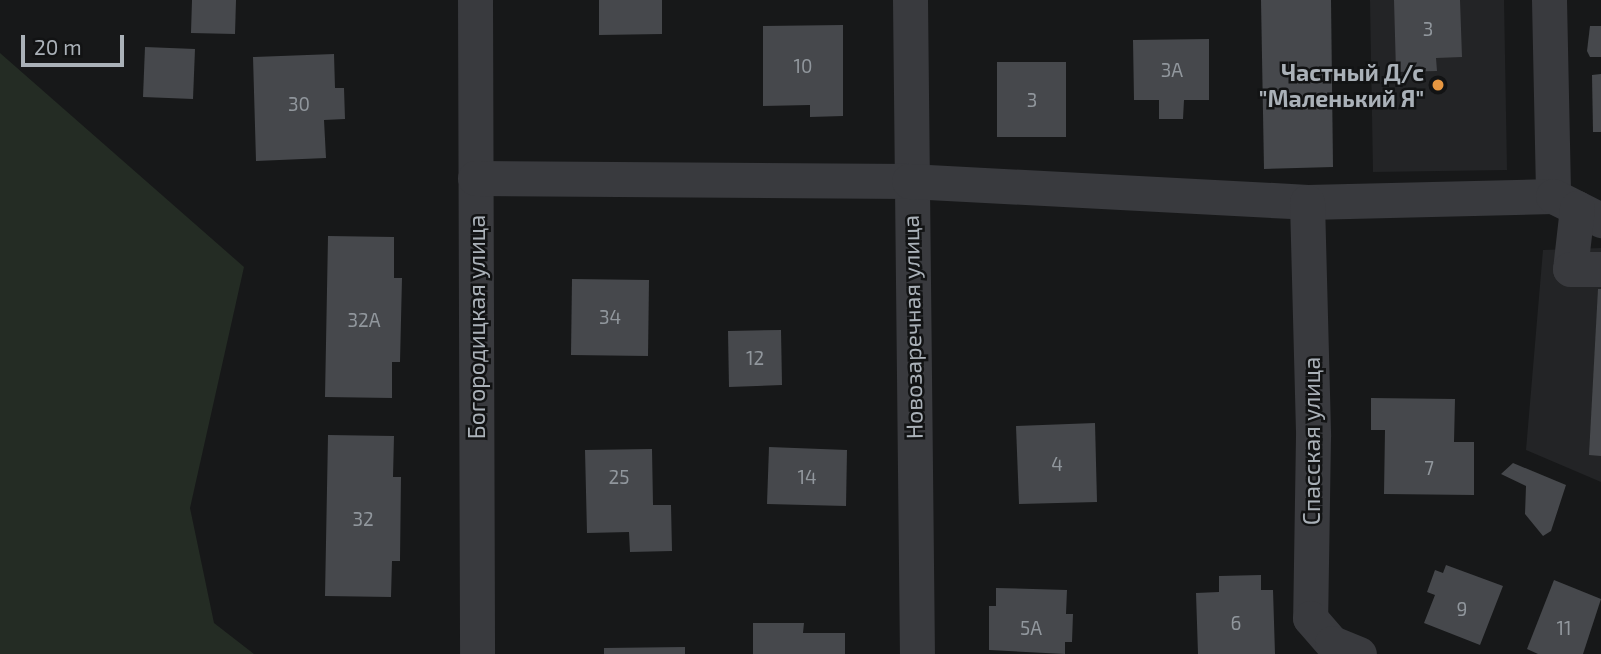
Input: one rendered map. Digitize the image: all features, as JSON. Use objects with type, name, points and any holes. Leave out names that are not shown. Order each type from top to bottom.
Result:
[{"type":"street","name":"Богородицкая улица","points":[[474,0],[477,654]]},
{"type":"street","name":"Новозаречная улица","points":[[910,0],[909,181],[917,654]]},
{"type":"street","points":[[1549,0],[1577,208],[1570,269],[1601,269]]},
{"type":"street","points":[[475,178],[909,181],[1307,202],[1577,208]]},
{"type":"street","name":"Спасская улица","points":[[1307,202],[1313,436],[1310,618],[1332,643],[1359,654]]},
{"type":"shaded area","name":"Частный Д/с \"Маленький Я\"","points":[[1370,0],[1504,0],[1507,170],[1373,172]]},
{"type":"shaded area","points":[[0,53],[244,267],[190,508],[214,623],[254,654],[0,654]]},
{"type":"shaded area","points":[[1601,248],[1601,482],[1526,450],[1543,250]]},
{"type":"building","points":[[192,0],[236,0],[235,34],[191,33]]},
{"type":"building","points":[[599,0],[662,0],[662,34],[599,35]]},
{"type":"building","points":[[1261,0],[1331,0],[1333,167],[1264,169]]},
{"type":"building","points":[[1394,0],[1460,0],[1462,57],[1436,58],[1437,71],[1396,72]]},
{"type":"building","points":[[843,25],[843,116],[810,117],[810,105],[763,106],[763,26]]},
{"type":"building","points":[[1590,26],[1601,26],[1601,57],[1590,57],[1587,51]]},
{"type":"building","points":[[1209,39],[1209,100],[1184,100],[1183,119],[1159,119],[1159,100],[1134,100],[1133,40]]},
{"type":"building","points":[[145,47],[195,49],[193,99],[143,97]]},
{"type":"building","points":[[334,54],[335,88],[344,88],[345,119],[324,120],[326,158],[256,161],[253,57]]},
{"type":"building","points":[[997,62],[1066,62],[1066,137],[997,137]]},
{"type":"building","points":[[1601,74],[1601,132],[1593,132],[1592,75]]},
{"type":"building","points":[[328,236],[394,237],[394,278],[402,278],[400,362],[392,362],[392,398],[325,397]]},
{"type":"building","points":[[572,279],[649,280],[648,356],[571,355]]},
{"type":"building","points":[[1598,289],[1601,289],[1601,456],[1589,455]]},
{"type":"building","points":[[781,330],[782,385],[729,387],[728,331]]},
{"type":"building","points":[[1371,398],[1455,399],[1454,442],[1474,442],[1474,495],[1384,494],[1385,430],[1371,430]]},
{"type":"building","points":[[1095,423],[1097,502],[1019,504],[1016,426]]},
{"type":"building","points":[[328,435],[394,436],[393,477],[401,477],[400,561],[392,561],[391,597],[325,596]]},
{"type":"building","points":[[769,447],[847,450],[846,506],[767,504]]},
{"type":"building","points":[[652,449],[653,505],[671,505],[672,551],[630,552],[629,532],[587,533],[585,450]]},
{"type":"building","points":[[1513,463],[1566,485],[1551,531],[1543,536],[1525,514],[1526,486],[1501,474]]},
{"type":"building","points":[[1446,565],[1503,586],[1480,645],[1424,623],[1435,595],[1427,592],[1435,570],[1443,573]]},
{"type":"building","points":[[1261,575],[1261,590],[1273,590],[1275,654],[1198,654],[1196,593],[1219,592],[1219,576]]},
{"type":"building","points":[[1554,580],[1601,599],[1583,654],[1538,654],[1527,649]]},
{"type":"building","points":[[996,588],[1067,590],[1066,614],[1073,614],[1072,642],[1065,642],[1065,654],[989,650],[989,606],[996,606]]},
{"type":"building","points":[[753,623],[804,623],[803,633],[845,633],[845,654],[753,654]]},
{"type":"building","points":[[685,647],[685,654],[604,654],[604,648]]},
{"type":"place","name":"Частный Д/с \"Маленький Я\"","points":[[1438,85]]}]
